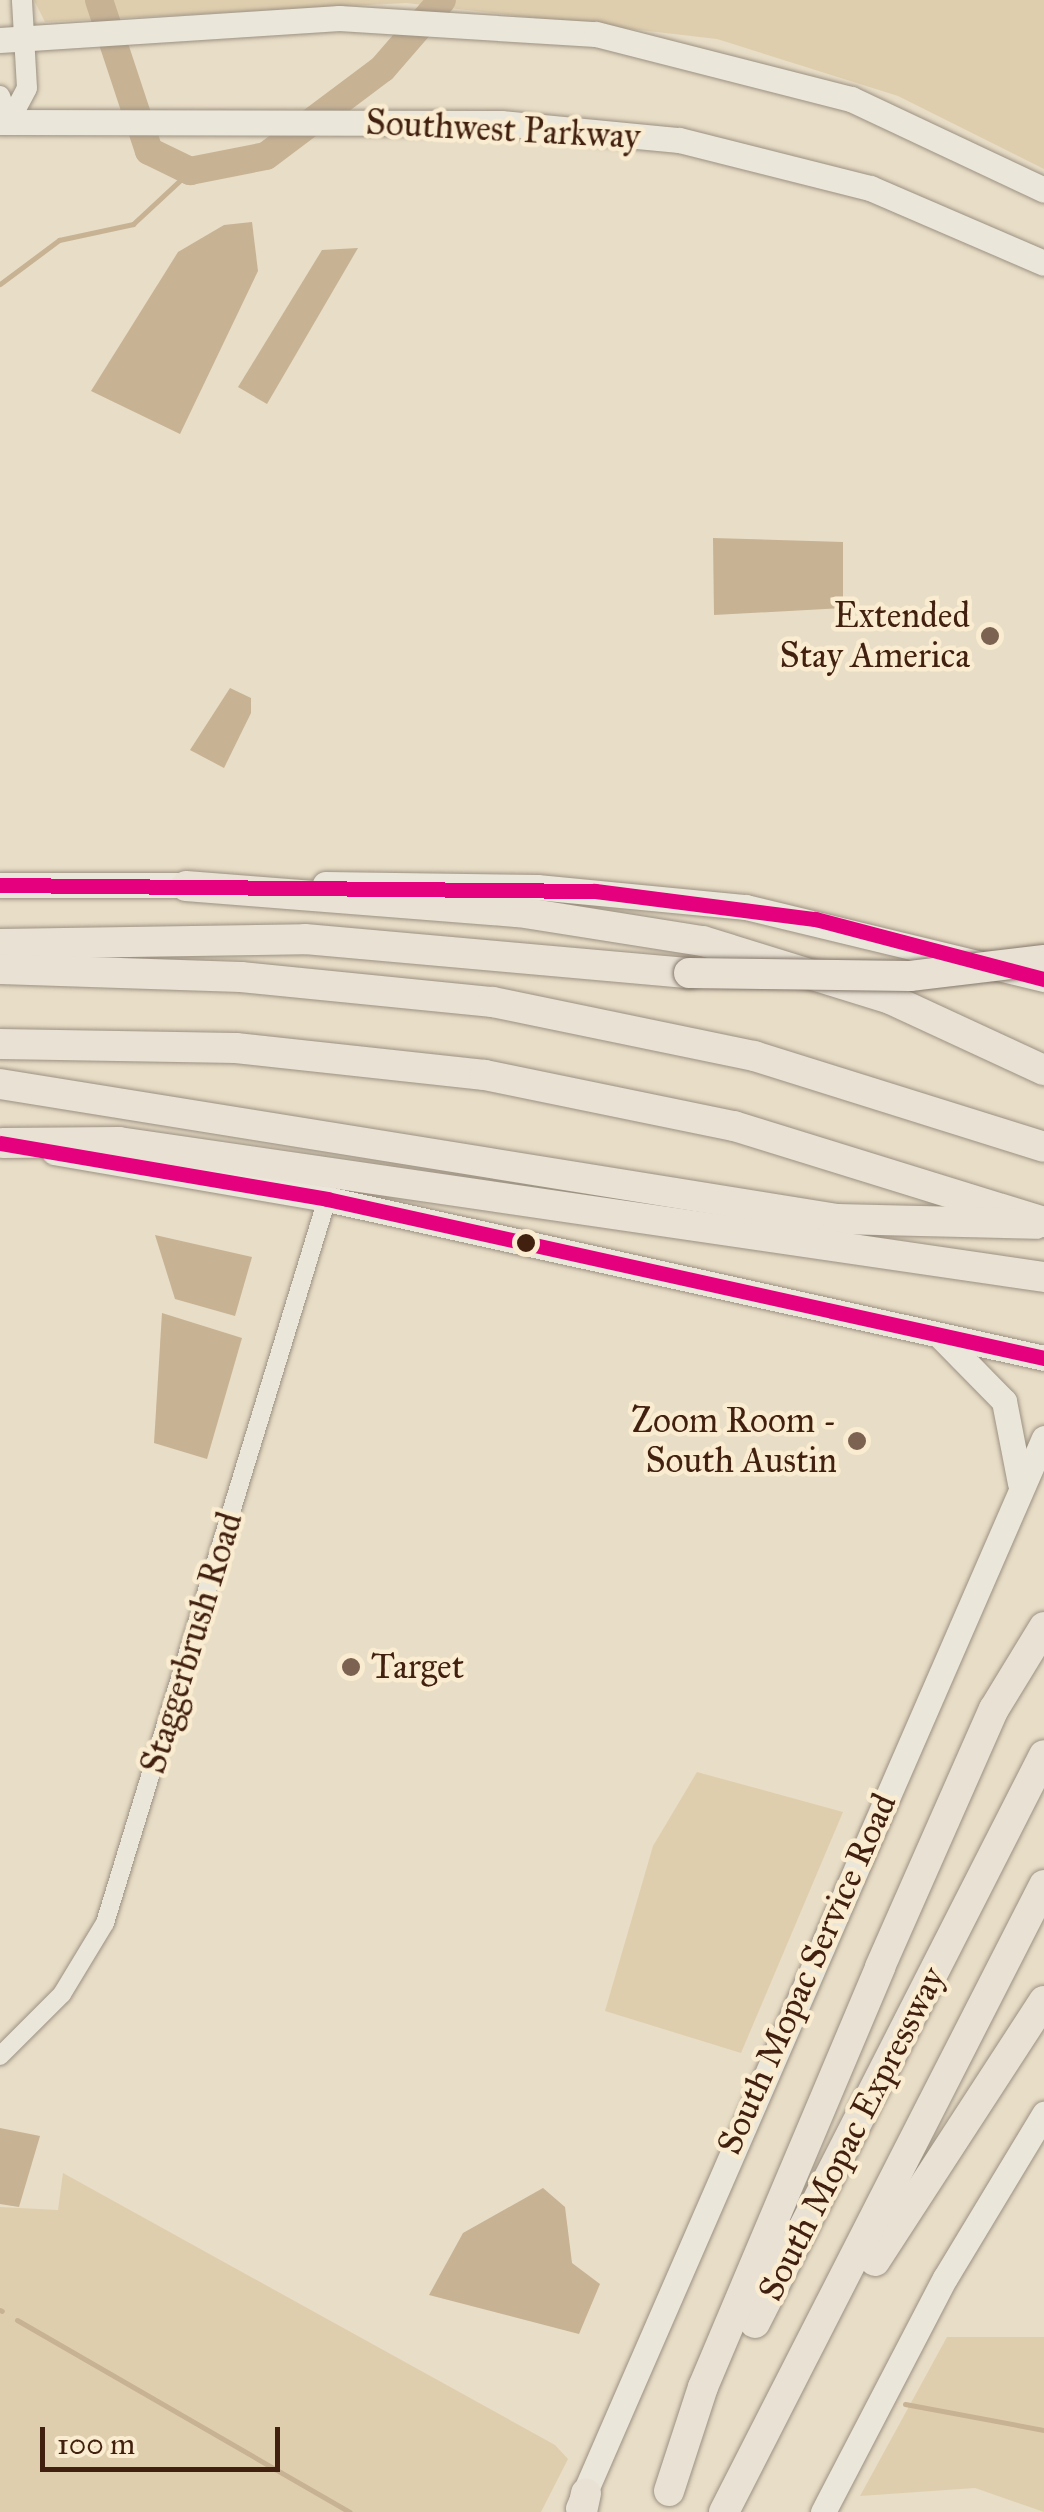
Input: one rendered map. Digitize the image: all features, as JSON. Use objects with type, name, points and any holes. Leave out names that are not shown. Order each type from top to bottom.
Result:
[{"type":"highway","points":[[186,886],[519,912],[704,942],[890,998],[1044,1070]]},
{"type":"highway","points":[[0,944],[304,939],[690,973],[870,978],[1044,960]]},
{"type":"highway","points":[[0,969],[241,977],[493,1002],[754,1056],[1044,1147]]},
{"type":"highway","points":[[0,1044],[236,1048],[485,1075],[734,1126],[1044,1223]]},
{"type":"highway","points":[[0,1084],[706,1200],[907,1225],[1044,1223]]},
{"type":"highway","points":[[1,1143],[119,1142],[1044,1278]]},
{"type":"highway","points":[[664,2502],[703,2387],[931,1851],[994,1709],[1044,1627]]},
{"type":"highway","name":"South Mopac Expressway","points":[[664,2502],[1044,1755]]},
{"type":"highway","name":"South Mopac Expressway","points":[[724,2512],[1044,1885]]},
{"type":"highway","points":[[795,2379],[1044,2001]]},
{"type":"main road","points":[[12,39],[407,18],[596,34],[800,84],[972,150],[1044,190]]},
{"type":"main road","name":"Southwest Parkway","points":[[4,122],[590,128],[774,159],[887,194],[1044,263]]},
{"type":"main road","points":[[0,885],[496,886],[696,901],[815,920],[1044,979]]},
{"type":"main road","points":[[1,1143],[327,1199],[1044,1358]]},
{"type":"main road","points":[[937,1334],[1004,1401],[1020,1487]]},
{"type":"main road","name":"South Mopac Service Road","points":[[581,2506],[1020,1487],[1042,1446]]},
{"type":"main road","points":[[824,2512],[945,2278],[1044,2114]]},
{"type":"street","points":[[4,122],[27,88],[12,39],[22,0]]},
{"type":"street","points":[[0,96],[4,122]]},
{"type":"street","name":"Staggerbrush Road","points":[[0,2056],[62,1994],[106,1923],[327,1199]]},
{"type":"shaded area","points":[[34,0],[1044,0],[1044,169],[898,96],[717,39],[406,3],[45,22]]},
{"type":"shaded area","points":[[252,222],[258,271],[180,434],[91,391],[178,252],[224,225]]},
{"type":"shaded area","points":[[358,248],[267,404],[238,387],[322,250]]},
{"type":"shaded area","points":[[713,538],[843,542],[843,608],[714,615]]},
{"type":"shaded area","points":[[230,688],[251,698],[251,713],[224,768],[190,750]]},
{"type":"shaded area","points":[[155,1235],[252,1257],[235,1316],[175,1299]]},
{"type":"shaded area","points":[[162,1313],[242,1338],[207,1459],[154,1443]]},
{"type":"shaded area","points":[[697,1772],[843,1812],[741,2053],[605,2011],[653,1846]]},
{"type":"shaded area","points":[[0,2128],[40,2136],[19,2207],[0,2204]]},
{"type":"shaded area","points":[[63,2173],[555,2445],[568,2459],[541,2512],[0,2512],[0,2207],[58,2210]]},
{"type":"shaded area","points":[[543,2188],[565,2207],[572,2263],[600,2284],[579,2334],[429,2295],[463,2233]]},
{"type":"shaded area","points":[[947,2337],[1044,2337],[1044,2512],[975,2488],[860,2496]]},
{"type":"waterway","points":[[99,0],[149,151],[190,171],[266,156],[383,68],[442,0]]},
{"type":"waterway","points":[[0,284],[59,240],[133,224],[190,171]]},
{"type":"waterway","points":[[17,2320],[350,2512]]},
{"type":"waterway","points":[[905,2404],[1044,2430]]},
{"type":"transit line","points":[[0,885],[595,891],[815,919],[1044,979]]},
{"type":"transit line","points":[[0,1143],[327,1199],[1044,1358]]},
{"type":"place","name":"Extended Stay America","points":[[990,636]]},
{"type":"place","name":"Zoom Room - South Austin","points":[[857,1441]]},
{"type":"place","name":"Target","points":[[351,1667]]}]
